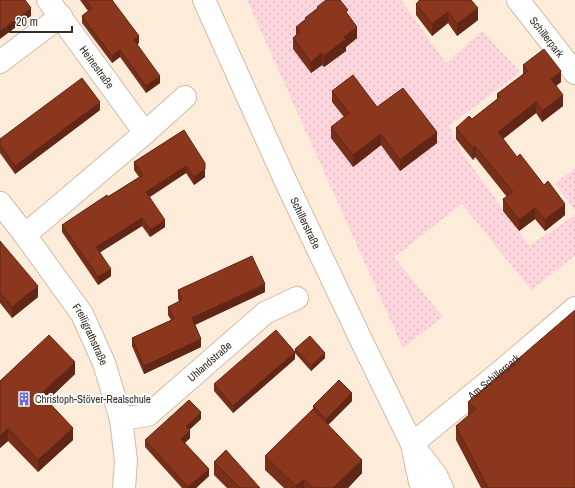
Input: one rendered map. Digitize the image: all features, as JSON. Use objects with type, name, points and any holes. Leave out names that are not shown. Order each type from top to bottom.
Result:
[{"type":"street","name":"Schillerstraße","points":[[204,0],[286,182],[364,346],[412,444],[436,475],[442,488]]},
{"type":"street","name":"Schillerpark","points":[[518,0],[575,73]]},
{"type":"street","points":[[0,62],[54,8]]},
{"type":"street","name":"Heinestraße","points":[[54,8],[145,133]]},
{"type":"street","points":[[25,235],[185,97]]},
{"type":"street","name":"Freiligrathstraße","points":[[0,203],[82,314],[104,363],[121,419],[126,461],[124,488]]},
{"type":"street","name":"Uhlandstraße","points":[[121,419],[148,414],[265,313],[297,298]]},
{"type":"street","name":"Am Schillerpark","points":[[412,444],[575,308]]},
{"type":"street","name":"Schillerstraße","points":[[412,444],[420,482],[423,488]]},
{"type":"shaded area","points":[[247,0],[401,0],[446,63],[482,31],[520,72],[449,126],[461,151],[529,246],[575,215],[575,256],[531,290],[462,204],[394,257],[443,317],[403,348]]},
{"type":"shaded area","points":[[575,168],[575,210],[555,184]]},
{"type":"building","points":[[0,0],[25,0],[31,8],[0,31]]},
{"type":"building","points":[[85,0],[112,0],[139,36],[134,40],[160,76],[146,86],[120,50],[112,56],[82,16],[92,8]]},
{"type":"building","points":[[326,0],[340,0],[348,10],[346,12],[357,27],[344,37],[346,39],[324,56],[322,53],[311,62],[293,38],[300,32],[296,27]]},
{"type":"building","points":[[420,0],[471,0],[478,8],[457,24],[448,12],[432,24],[416,4]]},
{"type":"building","points":[[544,49],[561,71],[551,79],[563,95],[542,111],[536,102],[498,132],[517,157],[520,154],[544,185],[548,181],[565,204],[545,220],[535,208],[519,220],[503,199],[513,192],[475,146],[473,148],[456,128],[469,116],[472,119],[500,97],[497,94],[528,71],[523,65]]},
{"type":"building","points":[[353,75],[377,107],[403,88],[437,132],[400,160],[381,134],[353,155],[331,127],[349,113],[332,91]]},
{"type":"building","points":[[82,78],[100,102],[15,166],[0,145],[0,139]]},
{"type":"building","points":[[184,130],[205,163],[205,169],[194,177],[186,166],[146,192],[165,220],[150,230],[142,218],[96,247],[111,269],[98,277],[62,225],[107,195],[108,197],[143,175],[134,162]]},
{"type":"building","points":[[0,241],[38,286],[12,307],[0,293]]},
{"type":"building","points":[[252,256],[265,284],[192,318],[201,339],[144,366],[132,338],[174,319],[168,307],[182,300],[178,290]]},
{"type":"building","points":[[575,310],[575,488],[488,488],[456,426],[476,409],[468,402]]},
{"type":"building","points":[[276,330],[295,352],[233,406],[214,384]]},
{"type":"building","points":[[49,335],[75,362],[41,394],[73,428],[38,460],[8,428],[0,436],[0,381]]},
{"type":"building","points":[[310,336],[325,353],[311,366],[295,349]]},
{"type":"building","points":[[339,380],[352,393],[326,419],[313,406]]},
{"type":"building","points":[[189,400],[201,412],[186,426],[190,431],[181,439],[209,469],[188,487],[145,440]]},
{"type":"building","points":[[313,409],[362,460],[333,488],[313,488],[304,479],[296,486],[265,456]]},
{"type":"building","points":[[226,450],[260,488],[240,488],[214,462]]},
{"type":"place","name":"Christoph-Stöver-Realschule","points":[[24,399]]}]
